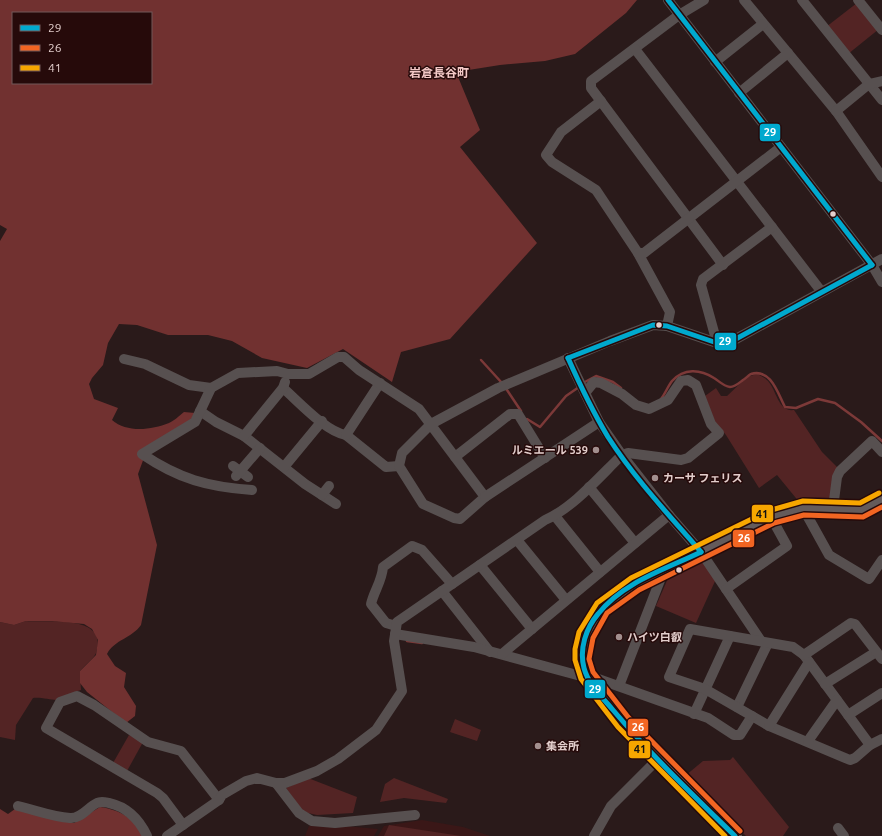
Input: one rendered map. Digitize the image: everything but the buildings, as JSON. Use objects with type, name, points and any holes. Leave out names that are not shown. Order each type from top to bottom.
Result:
[{"type":"street","points":[[668,0],[872,265],[882,282]]},
{"type":"street","points":[[704,0],[679,15],[591,81],[591,88],[689,217],[723,265]]},
{"type":"street","points":[[744,0],[836,111],[881,174]]},
{"type":"street","points":[[802,0],[882,100]]},
{"type":"street","points":[[858,0],[882,30]]},
{"type":"street","points":[[715,62],[764,24]]},
{"type":"street","points":[[635,49],[822,291]]},
{"type":"street","points":[[739,93],[788,53]]},
{"type":"street","points":[[836,111],[869,84],[882,81]]},
{"type":"street","points":[[601,101],[561,132],[546,155],[552,162],[596,190],[638,254],[670,312],[668,326]]},
{"type":"street","points":[[638,254],[644,253],[781,147]]},
{"type":"street","points":[[717,343],[701,285],[703,278],[723,265],[772,227]]},
{"type":"street","points":[[600,422],[486,497],[460,519],[454,518],[423,504],[399,466],[402,453],[431,424],[498,388],[568,358],[653,325],[668,326],[717,343],[734,340],[882,259]]},
{"type":"street","points":[[252,490],[220,488],[184,478],[162,467],[142,454],[165,439],[188,428],[195,422],[211,388],[238,373],[277,371],[288,374],[309,374],[338,358],[344,357],[360,370],[419,409],[486,497]]},
{"type":"street","points":[[568,358],[600,422],[622,455],[669,515],[701,552],[764,642]]},
{"type":"street","points":[[124,359],[145,364],[189,385],[211,388]]},
{"type":"street","points":[[244,436],[283,388],[288,374]]},
{"type":"street","points":[[168,836],[219,800],[222,795],[246,781],[257,778],[285,784],[317,771],[338,759],[376,730],[402,691],[394,641],[397,622],[545,520],[555,516],[589,487],[622,455],[628,453],[681,460],[688,458],[717,437],[719,433],[711,424],[696,385],[688,380],[681,381],[668,400],[649,410],[636,406],[622,394],[601,383],[594,382],[585,393]]},
{"type":"street","points":[[346,435],[380,383]]},
{"type":"street","points":[[283,388],[322,421],[339,434],[346,435],[386,467],[399,466]]},
{"type":"street","points":[[200,411],[216,422],[244,436],[336,504]]},
{"type":"street","points":[[455,457],[510,414],[518,414],[544,458]]},
{"type":"street","points":[[284,467],[322,421]]},
{"type":"street","points":[[833,508],[837,477],[840,471],[872,441],[882,452]]},
{"type":"street","points":[[239,473],[260,448]]},
{"type":"street","points":[[322,495],[329,486]]},
{"type":"street","points":[[589,487],[635,543]]},
{"type":"street","points":[[735,836],[658,759],[582,675],[582,650],[586,635],[602,608],[624,590],[771,517],[803,508],[862,510],[882,499]]},
{"type":"street","points":[[803,508],[829,555],[870,579],[882,560]]},
{"type":"street","points":[[502,654],[669,515]]},
{"type":"street","points":[[555,516],[600,572]]},
{"type":"street","points":[[726,589],[787,546],[771,517]]},
{"type":"street","points":[[517,540],[566,600]]},
{"type":"street","points":[[452,584],[422,550],[412,546],[383,567],[382,577],[372,596],[371,604],[395,630],[474,647],[619,686],[708,718],[734,735],[740,735],[752,716]]},
{"type":"street","points":[[480,565],[532,628]]},
{"type":"street","points":[[619,686],[664,570]]},
{"type":"street","points":[[442,591],[490,652]]},
{"type":"street","points":[[770,726],[807,659],[851,623],[855,624],[879,656],[826,684]]},
{"type":"street","points":[[870,745],[807,659],[793,646],[690,629],[669,677],[705,689],[770,726],[850,760],[855,758],[870,745],[882,739]]},
{"type":"street","points":[[694,714],[730,636]]},
{"type":"street","points":[[737,708],[764,642]]},
{"type":"street","points":[[848,715],[882,693]]},
{"type":"street","points":[[183,825],[163,798],[157,793],[46,728],[60,702],[77,696],[94,705],[148,742],[181,751],[219,800]]},
{"type":"street","points":[[808,741],[837,700]]},
{"type":"street","points":[[594,836],[610,806],[658,759]]},
{"type":"street","points":[[276,783],[299,813],[312,821],[335,823],[415,815]]},
{"type":"street","points":[[18,806],[70,818],[80,815],[97,802],[102,801],[122,806],[142,826],[146,836]]},
{"type":"street","points":[[838,828],[844,836]]},
{"type":"shaded area","points":[[0,0],[637,0],[626,13],[575,54],[545,61],[500,65],[456,72],[480,130],[460,147],[537,243],[450,339],[401,352],[392,382],[343,349],[307,368],[262,358],[232,341],[208,335],[168,335],[137,325],[119,324],[108,343],[103,365],[89,384],[94,399],[118,408],[112,420],[132,429],[147,429],[155,427],[171,422],[184,412],[195,413],[195,416],[145,455],[138,474],[157,545],[141,625],[133,633],[114,645],[107,654],[115,666],[126,673],[124,687],[136,706],[135,716],[126,723],[87,692],[80,683],[80,671],[96,655],[98,640],[92,629],[84,624],[52,621],[26,621],[14,625],[0,622],[0,241],[7,229],[0,225]]},
{"type":"shaded area","points":[[857,3],[879,29],[848,54],[826,27]]},
{"type":"shaded area","points":[[757,374],[768,381],[784,408],[794,410],[822,452],[839,469],[831,502],[800,503],[777,475],[759,488],[726,435],[715,422],[705,396],[716,388],[721,396],[727,396],[747,377]]},
{"type":"shaded area","points":[[700,561],[703,562],[716,579],[696,623],[656,606],[669,576]]},
{"type":"shaded area","points":[[26,621],[74,623],[85,626],[94,632],[98,641],[95,655],[80,671],[81,690],[56,700],[33,698],[16,725],[15,740],[0,737],[0,622],[14,625]]},
{"type":"shaded area","points":[[455,719],[481,730],[477,741],[450,732]]},
{"type":"shaded area","points":[[129,735],[143,742],[127,771],[113,763]]},
{"type":"shaded area","points":[[733,757],[789,827],[783,836],[746,836],[685,776],[703,761],[730,760]]},
{"type":"shaded area","points":[[308,778],[357,797],[353,813],[317,815],[308,813],[301,809],[286,788]]},
{"type":"shaded area","points":[[394,778],[448,799],[446,803],[404,798],[380,802],[385,784]]},
{"type":"shaded area","points":[[100,807],[120,812],[135,824],[143,836],[0,836],[0,809],[8,814],[15,809],[74,823]]},
{"type":"shaded area","points":[[422,820],[463,827],[490,836],[378,836],[384,826]]},
{"type":"shaded area","points":[[389,825],[461,836],[384,836]]},
{"type":"shaded area","points":[[309,826],[345,826],[378,829],[374,836],[305,836]]},
{"type":"waterway","points":[[481,360],[502,383]]},
{"type":"waterway","points":[[661,399],[672,381],[687,372],[692,371],[709,375],[723,385],[730,387],[737,385],[750,374],[758,373],[769,378],[773,383],[785,407],[796,408],[818,399],[835,403],[861,422],[882,441]]},
{"type":"waterway","points":[[583,383],[596,376],[613,382],[621,388]]},
{"type":"waterway","points":[[505,387],[521,411]]},
{"type":"waterway","points":[[527,419],[540,427],[566,396],[579,387]]},
{"type":"waterway","points":[[407,641],[422,643]]},
{"type":"transit line","name":"29","points":[[668,0],[872,265]]},
{"type":"transit line","name":"29","points":[[568,358],[653,325],[667,326],[717,343],[734,340],[872,265]]},
{"type":"transit line","name":"29","points":[[568,358],[597,418],[618,452],[701,552]]},
{"type":"transit line","name":"41","points":[[725,836],[618,727],[581,679],[575,660],[575,649],[579,632],[597,603],[631,578],[768,511],[803,501],[860,503],[879,493]]},
{"type":"transit line","name":"26","points":[[740,831],[628,717],[593,672],[589,659],[593,638],[607,613],[639,590],[774,523],[804,515],[863,517],[882,507]]},
{"type":"transit line","name":"29","points":[[701,552],[646,577],[620,593],[608,603],[590,626],[587,632],[582,654],[586,674],[600,695],[657,759],[735,836]]},
{"type":"place","name":"ルミエール 539","points":[[596,450]]},
{"type":"place","name":"カーサ フェリス","points":[[655,478]]},
{"type":"place","name":"ハイツ白叡","points":[[619,637]]},
{"type":"place","name":"集会所","points":[[538,746]]},
{"type":"district","name":"岩倉長谷町","points":[[439,72]]}]
